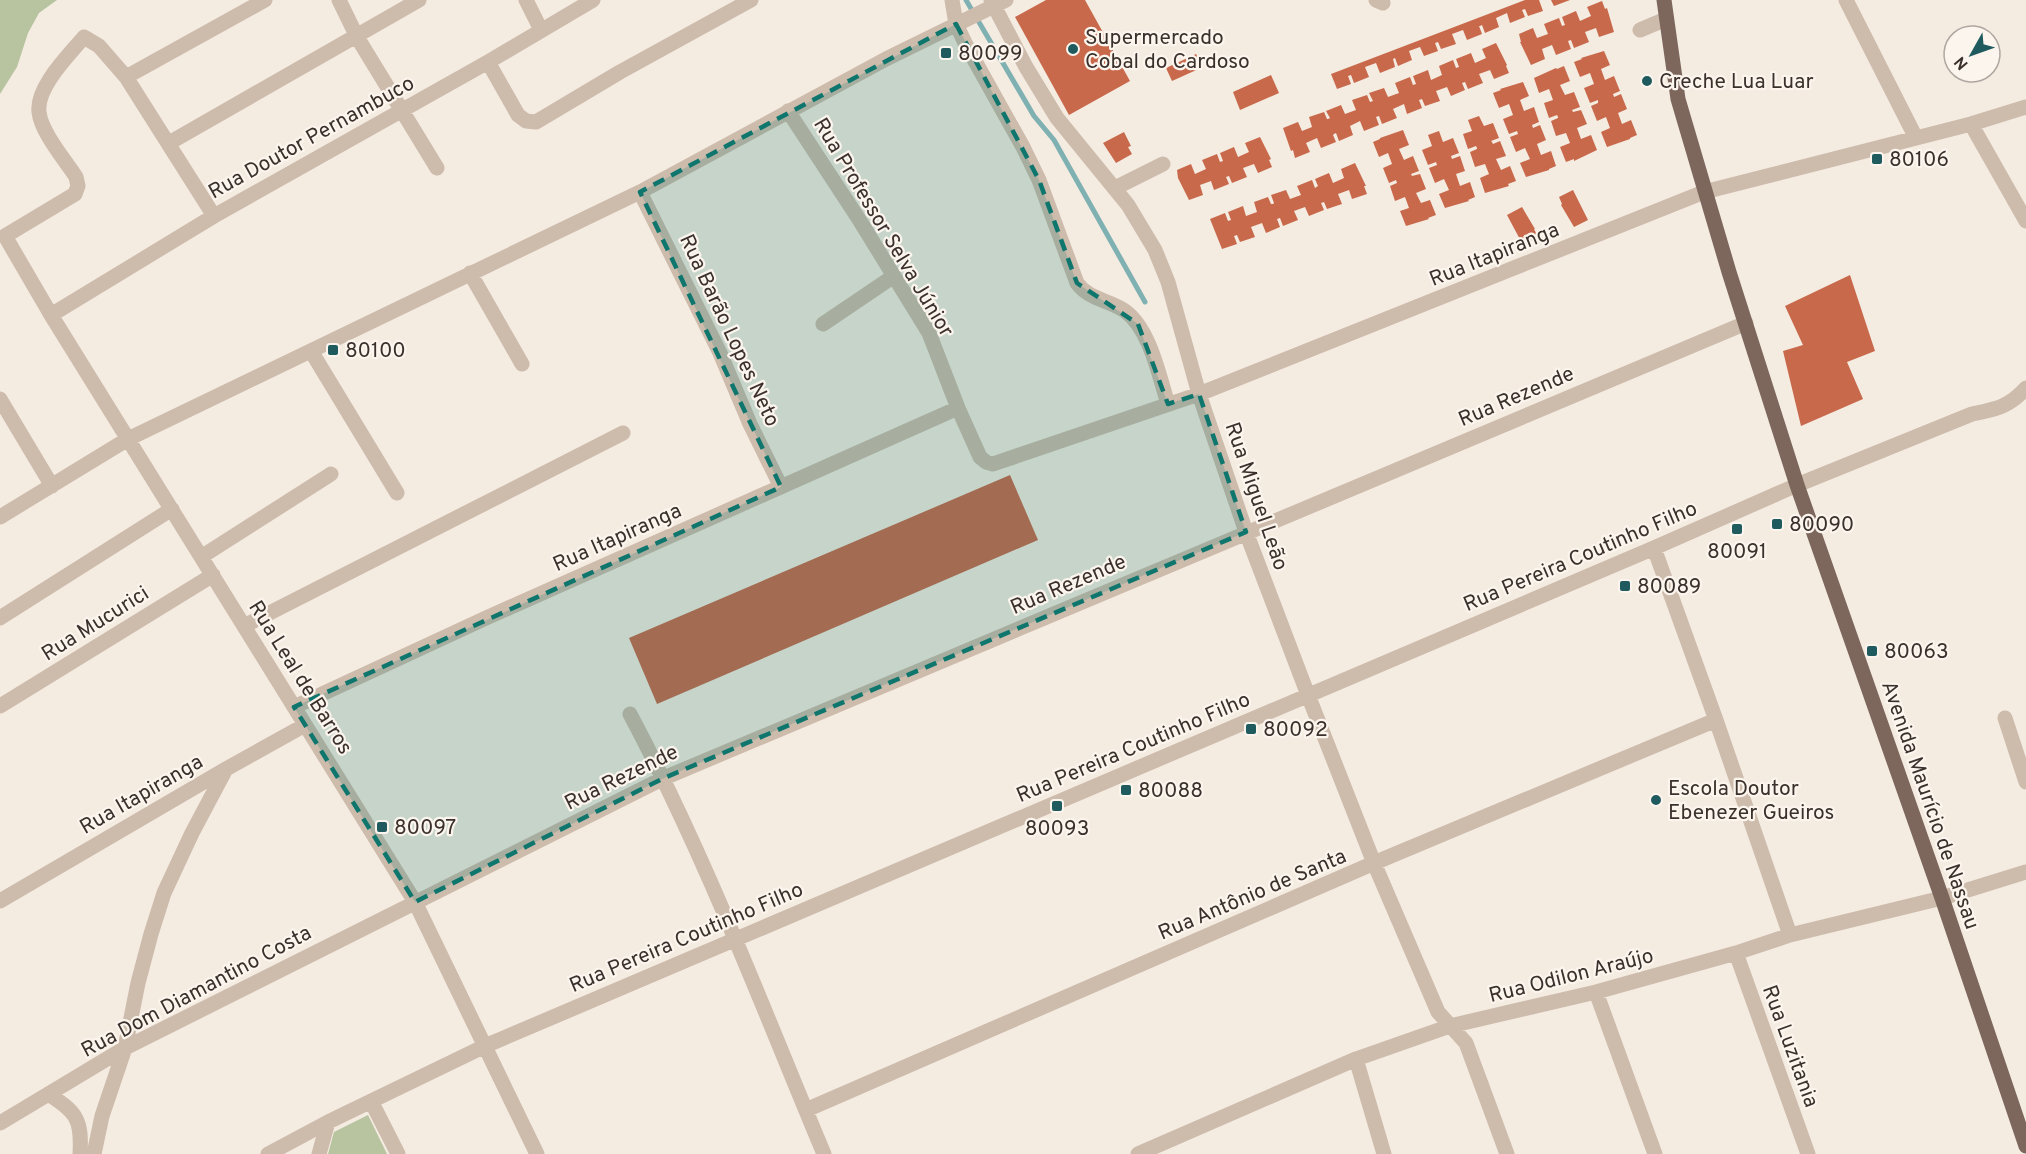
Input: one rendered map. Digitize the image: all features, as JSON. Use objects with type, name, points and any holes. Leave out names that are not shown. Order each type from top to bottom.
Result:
[{"type":"main road","name":"Avenida Maurício de Nassau","points":[[1664,0],[1678,99],[1729,272],[1797,485],[1942,898],[2026,1146]]},
{"type":"street","points":[[214,216],[126,77],[248,4],[265,0]]},
{"type":"street","points":[[339,0],[357,36],[437,168]]},
{"type":"street","points":[[169,143],[419,0]]},
{"type":"street","points":[[526,0],[541,30]]},
{"type":"street","name":"Rua Doutor Pernambuco","points":[[51,315],[214,216],[488,62],[593,0]]},
{"type":"street","points":[[952,0],[958,23],[1039,180],[1077,283],[1087,294],[1125,311],[1138,324],[1144,335],[1168,405]]},
{"type":"street","points":[[1846,0],[1916,138]]},
{"type":"street","points":[[488,62],[518,115],[526,122],[536,122],[746,1]]},
{"type":"street","points":[[0,518],[128,439],[640,192],[788,111],[994,4]]},
{"type":"street","name":"Rua Miguel Leão","points":[[994,4],[1026,67],[1057,118],[1128,205],[1155,250],[1168,282],[1199,394],[1246,532],[1308,695],[1374,864],[1438,1012],[1466,1043],[1507,1154]]},
{"type":"street","points":[[1640,30],[1666,19]]},
{"type":"street","name":"Rua Leal de Barros","points":[[126,77],[99,46],[84,37],[45,87],[40,100],[39,112],[45,129],[76,177],[78,186],[75,194],[5,236],[51,315],[415,902],[537,1154]]},
{"type":"street","name":"Rua Itapiranga","points":[[986,462],[993,464],[1199,394],[1704,192],[1971,124],[2026,107]]},
{"type":"street","name":"Rua Professor Selva Júnior","points":[[788,111],[929,333],[958,408],[980,457],[986,462]]},
{"type":"street","points":[[1971,124],[2026,221]]},
{"type":"street","points":[[1114,188],[1163,164]]},
{"type":"street","name":"Rua Barão Lopes Neto","points":[[640,192],[720,353],[750,424],[781,487]]},
{"type":"street","points":[[470,273],[522,364]]},
{"type":"street","points":[[823,324],[894,276]]},
{"type":"street","name":"Rua Rezende","points":[[415,902],[664,778],[1746,323]]},
{"type":"street","points":[[311,351],[397,493]]},
{"type":"street","name":"Rua Pereira Coutinho Filho","points":[[268,1154],[328,1122],[485,1046],[1797,485],[1972,414],[2002,407],[2015,400],[2026,388]]},
{"type":"street","points":[[0,399],[52,486]]},
{"type":"street","name":"Rua Itapiranga","points":[[294,707],[486,618],[958,408]]},
{"type":"street","points":[[244,626],[623,433]]},
{"type":"street","points":[[201,557],[331,474]]},
{"type":"street","points":[[0,618],[172,509]]},
{"type":"street","points":[[1654,548],[1790,935]]},
{"type":"street","name":"Rua Mucurici","points":[[0,706],[213,575]]},
{"type":"street","points":[[630,714],[664,778],[735,939],[824,1154]]},
{"type":"street","points":[[2005,718],[2026,782]]},
{"type":"street","name":"Rua Antônio de Santa","points":[[806,1110],[1374,864],[1716,720]]},
{"type":"street","name":"Rua Itapiranga","points":[[0,901],[305,725]]},
{"type":"street","points":[[94,1154],[102,1116],[125,1048],[138,982],[164,893],[226,769]]},
{"type":"street","name":"Rua Odilon Araújo","points":[[1138,1154],[1356,1059],[1450,1026],[1596,992],[1736,953],[1790,935],[1942,898],[2026,872]]},
{"type":"street","name":"Rua Dom Diamantino Costa","points":[[0,1123],[125,1048],[415,902]]},
{"type":"street","name":"Rua Luzitania","points":[[1736,953],[1808,1154]]},
{"type":"street","points":[[1596,992],[1655,1154]]},
{"type":"street","points":[[1356,1059],[1384,1154]]},
{"type":"street","points":[[48,1094],[69,1107],[82,1130],[80,1154]]},
{"type":"street","points":[[371,1101],[398,1154]]},
{"type":"street","points":[[319,1154],[328,1122]]},
{"type":"highlighted area","points":[[956,24],[1039,180],[1077,283],[1138,324],[1168,404],[1199,394],[1246,532],[664,778],[415,902],[294,707],[781,487],[640,192]]},
{"type":"green space","points":[[0,0],[57,0],[39,13],[28,33],[17,67],[0,94]]},
{"type":"green space","points":[[368,1115],[387,1154],[328,1154],[334,1132]]},
{"type":"building","name":"Supermercado Cobal do Cardoso","points":[[1046,0],[1085,0],[1130,81],[1069,115],[1015,17]]},
{"type":"building","points":[[1525,0],[1539,0],[1543,11],[1528,16],[1525,9],[1522,10],[1525,17],[1510,23],[1507,13],[1496,18],[1499,27],[1485,33],[1482,25],[1479,26],[1482,34],[1467,40],[1463,30],[1452,34],[1456,44],[1441,49],[1438,42],[1435,43],[1438,51],[1424,56],[1420,47],[1409,51],[1412,60],[1398,66],[1395,58],[1393,59],[1395,67],[1380,73],[1376,63],[1365,67],[1369,77],[1354,83],[1351,75],[1348,76],[1351,84],[1337,89],[1331,74]]},
{"type":"building","points":[[1551,0],[1570,0],[1554,6]]},
{"type":"building","points":[[1602,1],[1605,9],[1607,8],[1614,32],[1599,37],[1596,28],[1585,32],[1589,42],[1574,48],[1571,40],[1568,41],[1571,49],[1556,55],[1552,45],[1542,49],[1545,59],[1531,65],[1520,42],[1519,34],[1533,28],[1537,38],[1548,34],[1544,24],[1559,18],[1562,26],[1565,25],[1562,17],[1576,11],[1580,21],[1591,16],[1587,7]]},
{"type":"building","points":[[1496,43],[1509,73],[1494,79],[1490,70],[1479,74],[1483,83],[1468,89],[1465,82],[1462,83],[1465,90],[1451,96],[1447,87],[1436,91],[1440,101],[1425,106],[1422,99],[1419,100],[1422,108],[1407,114],[1404,104],[1393,109],[1397,118],[1382,124],[1379,116],[1376,117],[1379,125],[1364,131],[1360,121],[1350,126],[1353,135],[1339,141],[1336,133],[1333,135],[1336,142],[1321,148],[1317,138],[1306,143],[1310,152],[1295,158],[1293,150],[1291,151],[1283,128],[1298,122],[1302,131],[1312,127],[1309,117],[1324,112],[1328,119],[1330,118],[1326,111],[1341,105],[1345,114],[1356,110],[1352,100],[1367,95],[1370,102],[1373,101],[1369,93],[1384,88],[1388,97],[1399,93],[1395,83],[1410,77],[1413,85],[1416,84],[1413,76],[1428,70],[1431,80],[1442,75],[1439,66],[1453,60],[1456,68],[1459,67],[1456,59],[1471,53],[1475,63],[1486,58],[1482,49]]},
{"type":"building","points":[[1604,51],[1610,65],[1601,69],[1605,80],[1614,76],[1620,91],[1613,94],[1614,97],[1621,94],[1627,109],[1618,113],[1622,124],[1631,120],[1637,135],[1607,147],[1601,132],[1610,128],[1606,117],[1597,121],[1591,106],[1598,103],[1598,100],[1590,103],[1584,88],[1594,84],[1590,73],[1580,77],[1574,62]]},
{"type":"building","points":[[1196,54],[1203,67],[1172,81],[1166,68]]},
{"type":"building","points":[[1564,66],[1570,81],[1560,85],[1565,95],[1574,92],[1580,107],[1572,110],[1573,112],[1581,110],[1587,124],[1577,128],[1581,139],[1591,135],[1597,150],[1574,161],[1574,159],[1566,162],[1560,147],[1570,143],[1566,133],[1556,136],[1551,121],[1558,117],[1557,115],[1549,118],[1544,103],[1553,100],[1549,89],[1539,93],[1534,78]]},
{"type":"building","points":[[1271,75],[1279,93],[1240,110],[1233,92]]},
{"type":"building","points":[[1523,82],[1529,96],[1520,100],[1524,111],[1534,107],[1539,122],[1532,125],[1533,128],[1540,125],[1546,140],[1537,144],[1541,155],[1551,151],[1556,166],[1526,177],[1520,163],[1530,159],[1525,148],[1516,152],[1510,137],[1518,134],[1517,131],[1509,134],[1503,119],[1513,115],[1509,104],[1499,108],[1493,93]]},
{"type":"building","points":[[1479,116],[1484,126],[1493,123],[1499,138],[1491,141],[1493,144],[1500,141],[1506,156],[1496,159],[1501,170],[1510,166],[1516,181],[1508,184],[1509,186],[1485,193],[1480,178],[1489,174],[1485,164],[1475,167],[1470,152],[1477,148],[1476,146],[1468,149],[1463,134],[1472,131],[1468,120]]},
{"type":"building","points":[[1403,130],[1409,145],[1399,149],[1404,160],[1413,156],[1419,171],[1411,174],[1412,176],[1420,174],[1426,189],[1416,193],[1421,203],[1430,200],[1436,215],[1406,226],[1400,211],[1409,208],[1405,197],[1395,201],[1390,186],[1397,183],[1396,180],[1389,183],[1383,168],[1392,164],[1388,153],[1379,157],[1373,142]]},
{"type":"building","points":[[1439,131],[1443,142],[1453,138],[1459,153],[1451,156],[1452,159],[1460,156],[1465,171],[1456,174],[1460,186],[1470,182],[1475,197],[1445,208],[1439,194],[1449,190],[1444,179],[1435,183],[1429,168],[1437,165],[1436,162],[1428,165],[1422,150],[1432,146],[1428,135]]},
{"type":"building","points":[[1124,132],[1132,154],[1116,163],[1103,143]]},
{"type":"building","points":[[1260,137],[1271,159],[1269,160],[1272,167],[1258,173],[1254,164],[1243,168],[1247,177],[1232,183],[1229,176],[1226,177],[1229,184],[1214,190],[1211,181],[1200,185],[1203,195],[1189,200],[1178,178],[1177,170],[1191,164],[1195,174],[1206,169],[1202,160],[1217,154],[1220,162],[1223,161],[1220,153],[1234,147],[1238,157],[1249,152],[1245,143]]},
{"type":"building","points":[[1355,163],[1366,186],[1364,186],[1367,194],[1352,199],[1349,190],[1338,194],[1342,204],[1327,209],[1324,202],[1321,203],[1324,210],[1309,216],[1305,207],[1294,211],[1298,220],[1283,226],[1280,218],[1277,219],[1280,227],[1266,233],[1262,223],[1251,227],[1255,237],[1240,242],[1237,235],[1234,236],[1237,244],[1222,249],[1210,219],[1225,213],[1228,221],[1231,220],[1228,212],[1243,206],[1246,216],[1257,212],[1254,202],[1268,197],[1273,204],[1271,195],[1286,190],[1290,199],[1301,195],[1297,186],[1312,180],[1315,188],[1318,186],[1315,179],[1329,173],[1333,183],[1344,178],[1341,169]]},
{"type":"building","points":[[1573,190],[1588,220],[1574,227],[1559,197]]},
{"type":"building","points":[[1522,207],[1538,237],[1523,245],[1507,215]]},
{"type":"building","points":[[1850,275],[1875,351],[1847,362],[1863,399],[1801,426],[1783,351],[1803,345],[1785,306]]},
{"type":"building","points":[[1010,475],[1038,540],[657,704],[629,638]]},
{"type":"waterway","points":[[966,0],[1034,116],[1054,140],[1145,302]]},
{"type":"place","name":"Supermercado Cobal do Cardoso","points":[[1073,49]]},
{"type":"place","name":"80099","points":[[946,53]]},
{"type":"place","name":"Creche Lua Luar","points":[[1647,81]]},
{"type":"place","name":"80106","points":[[1877,159]]},
{"type":"place","name":"80100","points":[[333,350]]},
{"type":"place","name":"80090","points":[[1777,524]]},
{"type":"place","name":"80091","points":[[1737,529]]},
{"type":"place","name":"80089","points":[[1625,586]]},
{"type":"place","name":"80063","points":[[1872,651]]},
{"type":"place","name":"80092","points":[[1251,729]]},
{"type":"place","name":"80088","points":[[1126,790]]},
{"type":"place","name":"Escola Doutor Ebenezer Gueiros","points":[[1656,800]]},
{"type":"place","name":"80093","points":[[1057,806]]},
{"type":"place","name":"80097","points":[[382,827]]}]
